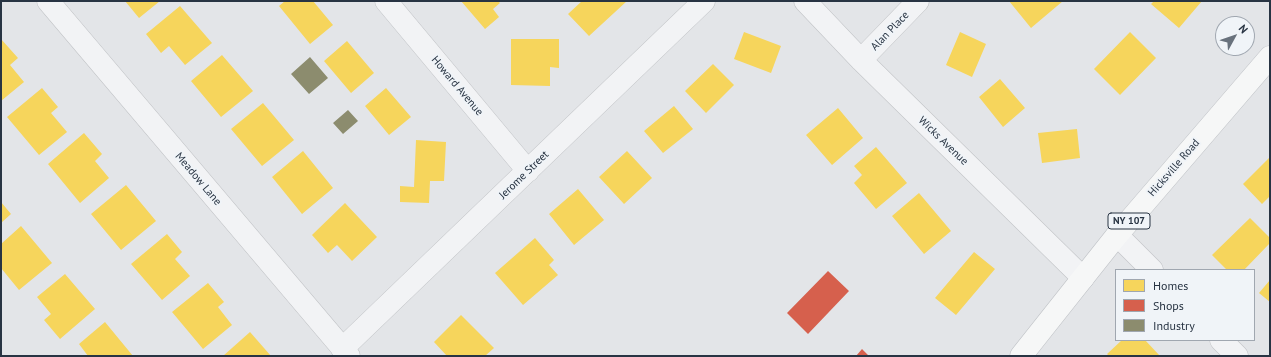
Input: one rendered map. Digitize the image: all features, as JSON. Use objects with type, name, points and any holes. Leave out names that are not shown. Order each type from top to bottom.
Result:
[{"type":"main road","name":"Hicksville Road","points":[[1021,356],[1117,235],[1270,57]]},
{"type":"street","name":"Meadow Lane","points":[[48,1],[346,353]]},
{"type":"street","name":"Howard Avenue","points":[[386,1],[528,171]]},
{"type":"street","name":"Jerome Street","points":[[346,353],[528,171],[704,1]]},
{"type":"street","name":"Wicks Avenue","points":[[805,1],[861,60],[1084,278]]},
{"type":"street","name":"Alan Place","points":[[861,60],[918,1]]},
{"type":"street","points":[[1117,235],[1151,269]]},
{"type":"street","points":[[1222,341],[1237,356]]},
{"type":"building: Homes","points":[[125,1],[160,1],[139,18]]},
{"type":"building: Homes","points":[[285,1],[313,1],[333,25],[310,44],[279,6]]},
{"type":"building: Homes","points":[[461,1],[498,1],[500,3],[493,9],[499,17],[485,29]]},
{"type":"building: Homes","points":[[582,1],[627,1],[589,36],[568,14]]},
{"type":"building: Homes","points":[[1009,1],[1063,1],[1031,28]]},
{"type":"building: Homes","points":[[1154,1],[1202,1],[1179,28],[1151,4]]},
{"type":"building: Homes","points":[[180,6],[212,43],[185,65],[169,46],[161,53],[146,34]]},
{"type":"building: Homes","points":[[744,32],[781,46],[771,73],[734,59]]},
{"type":"building: Homes","points":[[960,32],[986,44],[972,77],[946,65]]},
{"type":"building: Homes","points":[[1130,32],[1156,58],[1120,95],[1094,69]]},
{"type":"building: Homes","points":[[1,39],[18,58],[10,65],[24,82],[1,101]]},
{"type":"building: Homes","points":[[511,39],[559,39],[559,68],[550,67],[550,86],[511,85]]},
{"type":"building: Homes","points":[[347,41],[374,73],[351,93],[324,61]]},
{"type":"building: Homes","points":[[222,55],[253,91],[221,117],[191,81]]},
{"type":"building: Homes","points":[[713,64],[734,85],[706,113],[685,91]]},
{"type":"building: Homes","points":[[1000,79],[1025,108],[1003,127],[979,97]]},
{"type":"building: Homes","points":[[42,88],[58,107],[51,113],[67,132],[39,155],[7,117]]},
{"type":"building: Homes","points":[[386,88],[411,117],[389,135],[365,106]]},
{"type":"building: Homes","points":[[263,103],[294,140],[262,166],[231,129]]},
{"type":"building: Homes","points":[[674,106],[693,129],[663,153],[644,131]]},
{"type":"building: Homes","points":[[838,108],[863,138],[832,165],[806,135]]},
{"type":"building: Homes","points":[[1077,129],[1080,158],[1042,163],[1038,133]]},
{"type":"building: Homes","points":[[84,133],[102,154],[95,161],[109,178],[80,203],[48,164]]},
{"type":"building: Homes","points":[[416,140],[446,142],[444,181],[430,181],[429,203],[400,202],[400,186],[414,187]]},
{"type":"building: Homes","points":[[876,147],[907,183],[876,209],[854,183],[862,175],[854,166]]},
{"type":"building: Homes","points":[[303,151],[333,188],[302,214],[272,177]]},
{"type":"building: Homes","points":[[627,151],[652,178],[624,204],[599,177]]},
{"type":"building: Homes","points":[[1270,157],[1270,196],[1262,204],[1243,184]]},
{"type":"building: Homes","points":[[126,185],[156,221],[121,250],[91,214]]},
{"type":"building: Homes","points":[[578,189],[604,220],[574,245],[549,214]]},
{"type":"building: Homes","points":[[919,193],[951,231],[924,254],[892,216]]},
{"type":"building: Homes","points":[[1,202],[11,214],[1,223]]},
{"type":"building: Homes","points":[[345,203],[377,237],[352,261],[337,245],[328,253],[312,235]]},
{"type":"building: Homes","points":[[1250,218],[1270,238],[1270,243],[1245,269],[1226,269],[1212,255]]},
{"type":"building: Homes","points":[[21,226],[52,263],[19,290],[1,268],[1,244]]},
{"type":"building: Homes","points":[[167,234],[182,252],[175,259],[190,276],[162,300],[131,264]]},
{"type":"building: Homes","points":[[535,238],[554,260],[549,265],[558,275],[523,305],[495,273]]},
{"type":"building: Homes","points":[[974,252],[995,269],[956,315],[935,298]]},
{"type":"building: Homes","points":[[65,274],[95,309],[60,339],[44,320],[51,314],[37,297]]},
{"type":"building: Homes","points":[[1270,280],[1270,302],[1259,293]]},
{"type":"building: Homes","points":[[208,283],[224,302],[218,307],[232,325],[203,349],[172,312]]},
{"type":"building: Homes","points":[[461,315],[494,348],[485,356],[447,356],[434,342]]},
{"type":"building: Homes","points":[[105,322],[133,356],[88,356],[79,344]]},
{"type":"building: Homes","points":[[250,332],[271,356],[223,356]]},
{"type":"building: Homes","points":[[1121,341],[1146,341],[1160,356],[1109,356],[1107,354]]},
{"type":"building: Shops","points":[[828,271],[849,291],[808,334],[787,313]]},
{"type":"building: Shops","points":[[862,349],[869,356],[856,356]]},
{"type":"building: Industry","points":[[310,57],[328,78],[309,94],[291,74]]},
{"type":"building: Industry","points":[[348,110],[358,121],[343,134],[333,123]]}]
